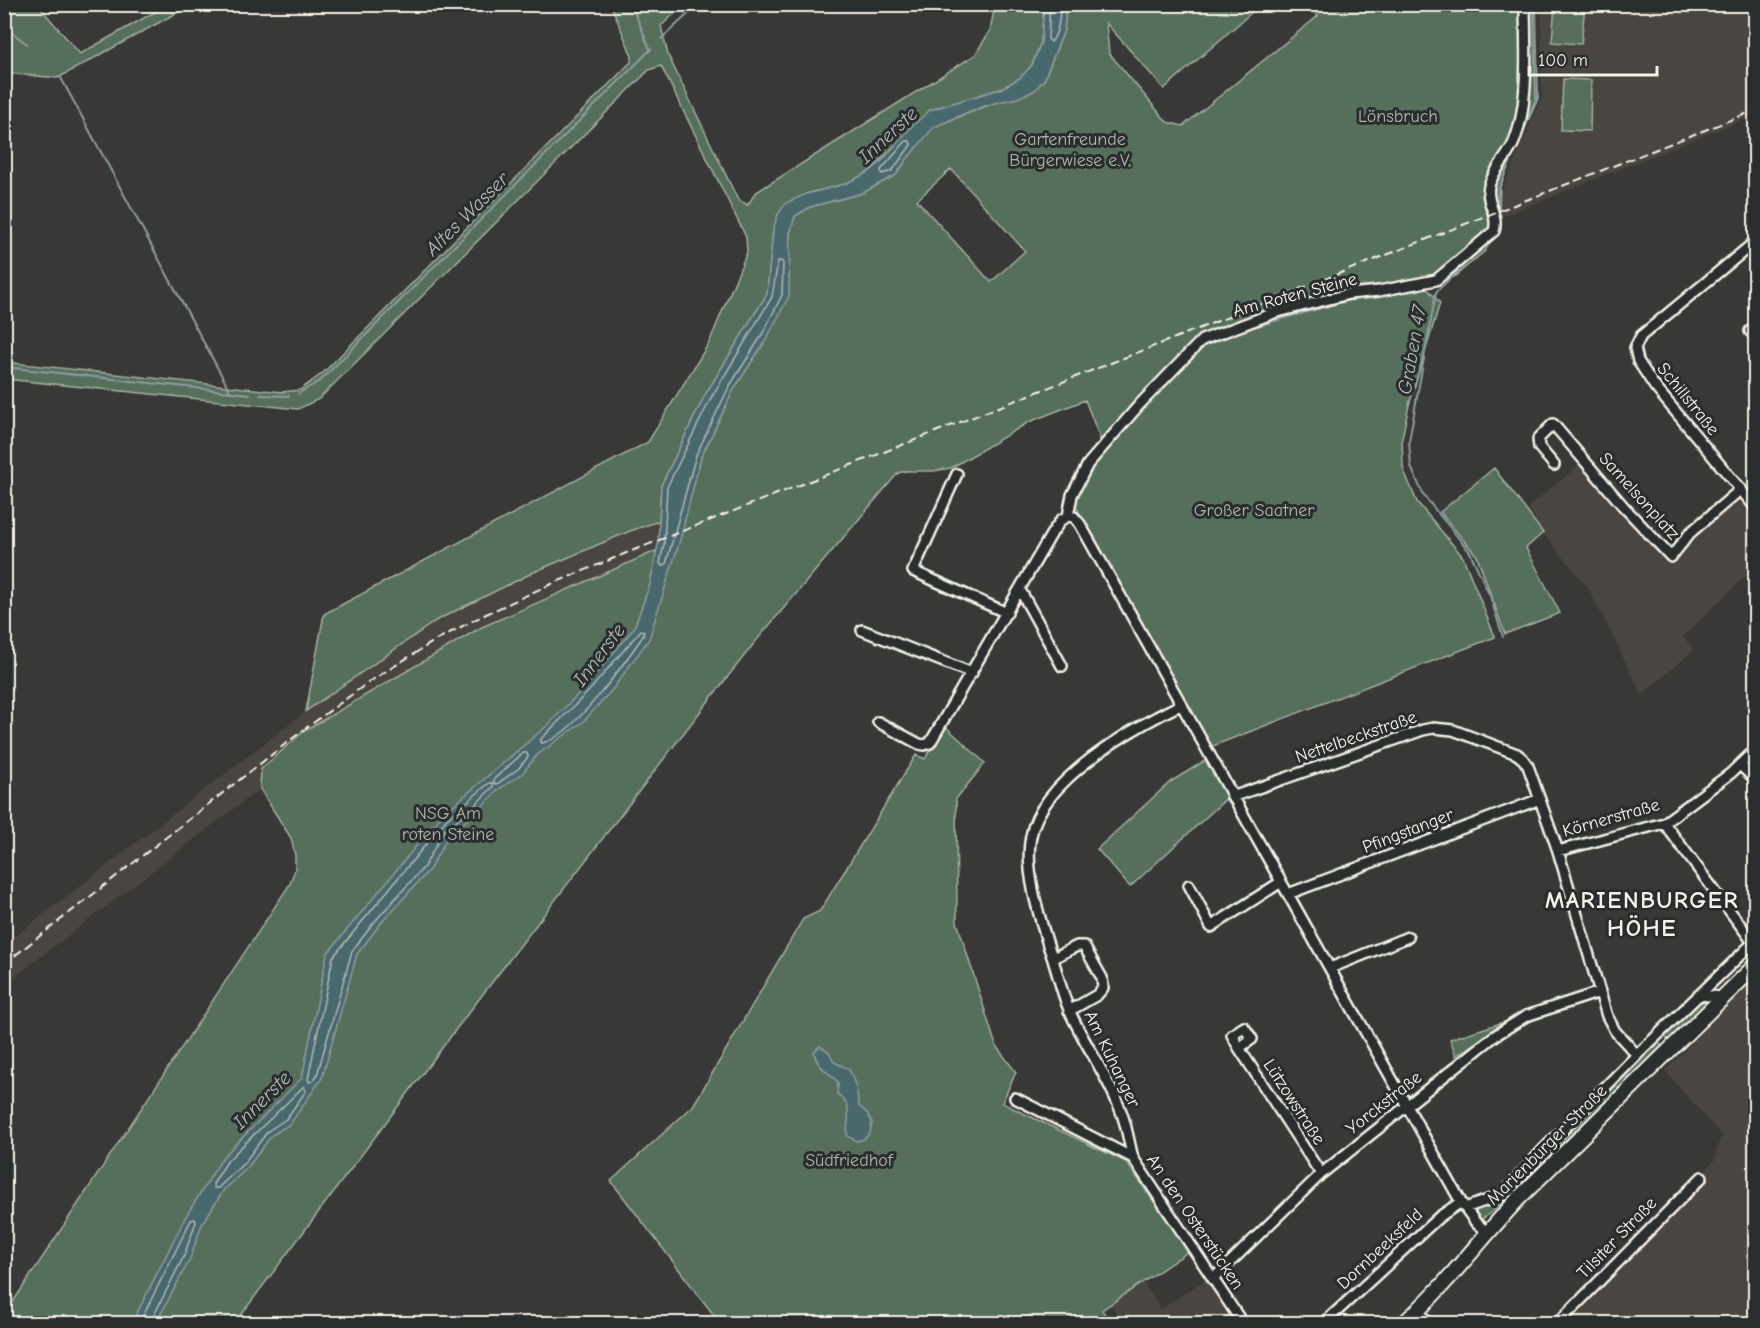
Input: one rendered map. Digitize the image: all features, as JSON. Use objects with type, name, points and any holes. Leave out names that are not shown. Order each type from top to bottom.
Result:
[{"type":"main road","name":"Marienburger Straße","points":[[1403,1323],[1446,1282],[1487,1232],[1521,1196],[1755,965]]},
{"type":"street","name":"Am Roten Steine","points":[[878,722],[919,744],[930,743],[1056,526],[1068,516],[1072,495],[1088,464],[1140,404],[1202,340],[1274,313],[1349,294],[1379,291],[1436,280],[1494,231],[1495,218],[1488,194],[1490,184],[1514,143],[1523,108],[1525,4]]},
{"type":"street","name":"Schillstraße","points":[[1755,241],[1641,336],[1635,348],[1638,361],[1655,387],[1755,508]]},
{"type":"street","name":"Samelsonplatz","points":[[1554,465],[1539,447],[1538,439],[1553,424],[1624,507],[1671,557],[1690,533],[1740,489]]},
{"type":"street","points":[[957,474],[913,571],[1007,613]]},
{"type":"street","points":[[1068,516],[1074,517],[1080,524],[1463,1205],[1476,1223],[1487,1232]]},
{"type":"street","points":[[1020,590],[1062,666]]},
{"type":"street","points":[[862,630],[972,673]]},
{"type":"street","name":"Am Kuhanger","points":[[1133,1158],[1122,1114],[1069,1011],[1041,923],[1029,851],[1031,835],[1037,818],[1046,803],[1074,774],[1130,731],[1180,705]]},
{"type":"street","name":"Nettelbeckstraße","points":[[1232,797],[1433,728],[1453,730],[1517,754],[1523,759],[1539,799]]},
{"type":"street","name":"Körnerstraße","points":[[1558,851],[1664,823],[1700,798],[1740,765],[1755,749]]},
{"type":"street","points":[[1740,765],[1755,780]]},
{"type":"street","points":[[1539,799],[1558,851],[1607,1016],[1615,1032],[1637,1055]]},
{"type":"street","name":"Pfingstanger","points":[[1288,894],[1539,799]]},
{"type":"street","points":[[1664,823],[1754,941]]},
{"type":"street","points":[[1189,885],[1211,927],[1281,882]]},
{"type":"street","points":[[1330,968],[1408,937]]},
{"type":"street","name":"Marienburger Straße","points":[[1463,1205],[1502,1196],[1542,1151],[1754,941]]},
{"type":"street","name":"Am Kuhanger","points":[[1053,958],[1077,946],[1084,946],[1102,978],[1103,988],[1097,995],[1069,1011]]},
{"type":"street","name":"Yorckstraße","points":[[1213,1279],[1321,1174],[1496,1035],[1526,1016],[1600,992]]},
{"type":"street","points":[[1698,995],[1722,997]]},
{"type":"street","name":"Lützowstraße","points":[[1239,1048],[1321,1174]]},
{"type":"street","name":"An den Osterstücken","points":[[1015,1098],[1133,1158],[1243,1323]]},
{"type":"street","name":"Tilsiter Straße","points":[[1557,1323],[1702,1177]]},
{"type":"street","name":"Dornbeeksfeld","points":[[1323,1323],[1439,1217],[1463,1205]]},
{"type":"street","points":[[1418,1311],[1430,1323]]},
{"type":"shaded area","points":[[1541,5],[1755,5],[1755,115],[753,511],[482,627],[261,769],[260,789],[5,984],[5,944],[306,711],[437,620],[534,572],[630,531],[1498,199],[1542,97]]},
{"type":"shaded area","points":[[1590,456],[1664,543],[1732,487],[1755,517],[1755,567],[1683,636],[1694,650],[1642,695],[1587,586],[1544,534],[1528,507]]},
{"type":"shaded area","points":[[1755,975],[1755,1323],[1557,1324],[1714,1161],[1721,1135],[1665,1071]]},
{"type":"shaded area","points":[[1206,1279],[1232,1317],[1223,1323],[1123,1323],[1110,1304],[1143,1282],[1161,1309]]},
{"type":"green space","points":[[4,5],[38,5],[80,54],[167,5],[191,5],[58,78],[5,73]]},
{"type":"green space","points":[[611,5],[684,5],[661,26],[668,55],[738,200],[748,205],[755,193],[975,55],[990,31],[995,5],[1044,5],[1041,42],[1032,65],[1020,78],[1000,89],[930,110],[869,172],[845,184],[806,194],[773,230],[767,294],[705,395],[661,486],[659,521],[534,572],[437,620],[306,711],[324,614],[648,442],[709,343],[747,252],[746,237],[661,66],[649,70],[319,399],[298,409],[5,379],[5,362],[282,392],[300,390],[324,372],[631,62],[632,56]]},
{"type":"green space","points":[[1066,5],[1260,5],[1164,89],[1106,23],[1109,53],[1167,122],[1183,126],[1318,16],[1309,5],[1534,5],[1536,98],[1500,187],[1498,227],[1485,251],[1455,276],[1424,285],[1440,303],[1409,405],[1402,438],[1403,468],[1417,502],[1463,557],[1495,637],[1210,747],[1073,501],[1084,478],[1104,449],[1085,400],[1029,422],[951,468],[898,473],[756,641],[703,708],[463,1020],[235,1323],[5,1324],[5,1314],[290,884],[295,869],[291,838],[260,789],[261,769],[304,731],[482,627],[656,551],[656,554],[677,547],[701,457],[734,389],[767,338],[789,255],[790,233],[795,216],[810,207],[862,193],[896,175],[933,127],[994,103],[1017,98],[1044,80],[1064,30]],"holes":[[[951,169],[1025,251],[991,282],[917,200]]]},
{"type":"green space","points":[[1555,5],[1585,5],[1581,44],[1552,42]]},
{"type":"green space","points":[[1563,79],[1591,80],[1590,131],[1561,130]]},
{"type":"green space","points":[[1494,468],[1543,533],[1526,548],[1560,613],[1505,634],[1477,556],[1440,512]]},
{"type":"green space","name":"Südfriedhof","points":[[944,725],[985,763],[956,799],[957,922],[996,1046],[1016,1072],[1002,1103],[1126,1162],[1189,1251],[1102,1310],[1111,1323],[720,1323],[611,1181],[693,1106],[803,919],[820,911],[916,755],[925,759]]},
{"type":"green space","points":[[1206,760],[1228,797],[1130,887],[1097,849],[1170,782]]},
{"type":"green space","points":[[1701,1000],[1711,1000],[1668,1040],[1664,1036]]},
{"type":"green space","points":[[1504,1022],[1456,1056],[1450,1039]]},
{"type":"green space","points":[[1657,1041],[1662,1046],[1492,1212],[1482,1219],[1473,1214],[1473,1211],[1491,1202],[1535,1162]]},
{"type":"water","points":[[1044,5],[1066,5],[1064,30],[1044,80],[1034,91],[968,112],[934,127],[896,175],[862,193],[810,207],[795,216],[790,233],[789,296],[767,338],[734,389],[701,457],[680,540],[649,639],[612,690],[583,722],[537,755],[522,774],[499,789],[475,814],[450,833],[429,870],[381,923],[357,954],[322,1078],[290,1124],[272,1135],[248,1167],[223,1191],[202,1224],[190,1259],[156,1323],[132,1323],[186,1216],[223,1157],[302,1078],[327,954],[442,815],[549,724],[585,687],[634,628],[650,584],[658,544],[661,486],[705,395],[767,294],[773,230],[778,214],[786,203],[806,194],[845,184],[869,172],[930,110],[1000,89],[1020,78],[1032,65],[1041,42]]},
{"type":"water","points":[[820,1046],[829,1052],[834,1062],[849,1069],[856,1087],[859,1106],[872,1122],[870,1133],[864,1139],[857,1141],[847,1136],[848,1107],[837,1094],[838,1082],[815,1057],[814,1052]]},
{"type":"waterway","points":[[631,4],[650,49]]},
{"type":"waterway","name":"Altes Wasser","points":[[661,39],[699,4]]},
{"type":"waterway","name":"Graben 47","points":[[1497,211],[1498,190],[1538,98],[1536,4]]},
{"type":"waterway","points":[[4,32],[14,34],[27,44]]},
{"type":"waterway","name":"Altes Wasser","points":[[298,394],[321,380],[651,49]]},
{"type":"waterway","points":[[61,78],[230,391]]},
{"type":"waterway","name":"Graben 47","points":[[1492,238],[1436,292],[1409,441],[1411,467],[1424,496],[1470,552],[1490,596],[1503,637]]},
{"type":"waterway","points":[[1232,333],[1350,300],[1420,290]]},
{"type":"waterway","points":[[1169,381],[1188,361]]},
{"type":"waterway","name":"Altes Wasser","points":[[4,367],[250,394]]},
{"type":"waterway","name":"Altes Wasser","points":[[260,395],[289,396]]},
{"type":"railway","points":[[4,964],[302,731],[369,682],[436,640],[482,616],[624,554],[1756,110]]},
{"type":"district","name":"MARIENBURGER HÖHE","points":[[1642,914]]},
{"type":"park label","name":"Lönsbruch","points":[[1398,116]]},
{"type":"park label","name":"Gartenfreunde Bürgerwiese e.V.","points":[[1070,149]]},
{"type":"park label","name":"Großer Saatner","points":[[1254,510]]},
{"type":"park label","name":"NSG Am roten Steine","points":[[448,823]]},
{"type":"water label","name":"Innerste","points":[[888,135]]},
{"type":"water label","name":"Innerste","points":[[599,655]]},
{"type":"water label","name":"Innerste","points":[[262,1100]]}]
